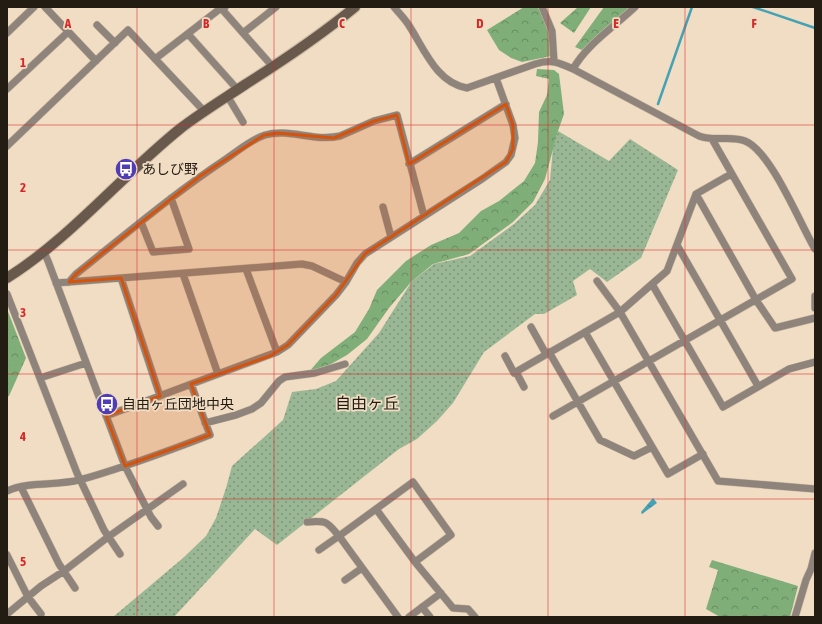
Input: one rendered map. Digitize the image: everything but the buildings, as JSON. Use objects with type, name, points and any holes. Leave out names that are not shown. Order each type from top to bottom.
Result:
[{"type":"street","points":[[7,33],[34,7]]},
{"type":"street","points":[[45,7],[96,61]]},
{"type":"street","points":[[243,32],[276,7]]},
{"type":"street","points":[[394,7],[408,23],[439,72],[459,87],[467,88],[535,64],[545,61],[554,61],[573,69],[694,134],[706,139],[733,138],[745,141],[760,152],[764,157],[790,200],[815,249]]},
{"type":"street","points":[[542,7],[552,31],[554,61]]},
{"type":"street","points":[[573,69],[578,60],[586,51],[635,7]]},
{"type":"street","points":[[155,59],[222,8],[273,67]]},
{"type":"street","points":[[7,278],[44,252],[72,229],[180,129],[204,111],[228,97],[303,47],[352,8]]},
{"type":"street","points":[[97,25],[115,43]]},
{"type":"street","points":[[7,146],[128,30],[204,111]]},
{"type":"street","points":[[7,89],[68,32]]},
{"type":"street","points":[[188,34],[238,90]]},
{"type":"street","points":[[106,416],[277,352],[288,345],[336,295],[346,282],[357,263],[365,254],[506,162],[511,155],[515,138],[513,125],[496,78]]},
{"type":"street","points":[[228,97],[243,122]]},
{"type":"street","points":[[409,164],[506,104]]},
{"type":"street","points":[[69,282],[76,274],[171,198],[241,148],[264,135],[278,133],[320,139],[334,138],[374,120],[397,115],[424,216]]},
{"type":"street","points":[[553,416],[792,279],[712,139]]},
{"type":"street","points":[[516,372],[620,312],[667,271],[696,194],[731,174]]},
{"type":"street","points":[[696,194],[756,300],[775,328],[815,318]]},
{"type":"street","points":[[141,222],[153,252],[189,249],[171,198]]},
{"type":"street","points":[[383,207],[391,237]]},
{"type":"street","points":[[677,245],[758,386]]},
{"type":"street","points":[[44,252],[125,466],[147,510],[158,526]]},
{"type":"street","points":[[56,283],[307,265],[346,282]]},
{"type":"street","points":[[246,269],[277,352]]},
{"type":"street","points":[[183,274],[218,374]]},
{"type":"street","points":[[121,278],[160,396]]},
{"type":"street","points":[[597,280],[620,312],[718,481],[815,489]]},
{"type":"street","points":[[652,284],[723,406],[789,369],[815,362]]},
{"type":"street","points":[[7,294],[80,480],[108,537],[120,554]]},
{"type":"street","points":[[815,296],[815,308]]},
{"type":"street","points":[[531,327],[600,440],[634,456],[652,447]]},
{"type":"street","points":[[585,332],[668,474],[703,454]]},
{"type":"street","points":[[505,356],[514,373],[516,372],[524,387]]},
{"type":"street","points":[[40,378],[86,363]]},
{"type":"street","points":[[205,423],[252,409],[279,381],[285,377],[321,372],[335,366],[345,364]]},
{"type":"street","points":[[7,491],[21,487],[80,480],[125,466],[210,435],[191,384]]},
{"type":"street","points":[[319,550],[413,482],[452,535],[415,562]]},
{"type":"street","points":[[7,614],[41,586],[64,571],[108,537],[183,484]]},
{"type":"street","points":[[21,487],[64,571],[75,588]]},
{"type":"street","points":[[376,509],[415,562],[453,608],[468,609],[475,617]]},
{"type":"street","points":[[307,522],[319,521],[328,523],[398,617]]},
{"type":"street","points":[[795,617],[806,580],[813,569],[815,553]]},
{"type":"street","points":[[7,555],[28,597],[41,614]]},
{"type":"street","points":[[345,580],[362,568]]},
{"type":"street","points":[[408,617],[440,593]]},
{"type":"street","points":[[422,607],[430,617]]},
{"type":"highlighted area","points":[[506,104],[513,125],[513,149],[506,162],[365,254],[336,295],[288,345],[270,356],[191,384],[210,435],[125,466],[106,416],[160,396],[121,278],[69,282],[76,274],[200,176],[264,135],[278,133],[334,138],[374,121],[397,115],[409,164]]},
{"type":"green space","points":[[524,7],[537,7],[539,9],[548,29],[551,56],[522,62],[511,58],[499,50],[487,30]]},
{"type":"green space","points":[[578,7],[591,7],[574,33],[560,23]]},
{"type":"green space","points":[[604,7],[630,7],[582,50],[575,47]]},
{"type":"green space","points":[[537,69],[554,70],[559,74],[564,114],[545,179],[533,202],[513,222],[469,254],[433,264],[412,281],[389,308],[367,339],[347,355],[324,368],[308,373],[321,358],[355,332],[369,309],[377,290],[406,261],[431,245],[459,233],[481,211],[499,201],[524,181],[535,163],[538,142],[539,112],[547,95],[549,79],[536,76]]},
{"type":"green space","points":[[558,131],[609,161],[630,139],[678,170],[641,258],[607,282],[590,269],[573,281],[577,295],[544,314],[535,314],[484,352],[453,403],[437,421],[417,439],[399,449],[277,545],[255,529],[174,617],[113,617],[183,558],[206,536],[216,518],[232,466],[283,420],[292,392],[316,389],[336,381],[379,333],[412,281],[434,264],[470,256],[514,224],[535,205],[550,180],[553,148]]},
{"type":"green space","points":[[7,309],[26,358],[9,396],[7,397]]},
{"type":"green space","points":[[712,560],[798,586],[790,617],[720,617],[706,609],[718,570],[709,567]]},
{"type":"water","points":[[653,498],[657,503],[642,514],[641,512]]},
{"type":"waterway","points":[[658,104],[692,7]]},
{"type":"waterway","points":[[753,7],[815,28]]},
{"type":"place","name":"あしび野","points":[[126,169]]},
{"type":"place","name":"自由ヶ丘団地中央","points":[[107,404]]},
{"type":"district","name":"自由ヶ丘","points":[[367,403]]}]
